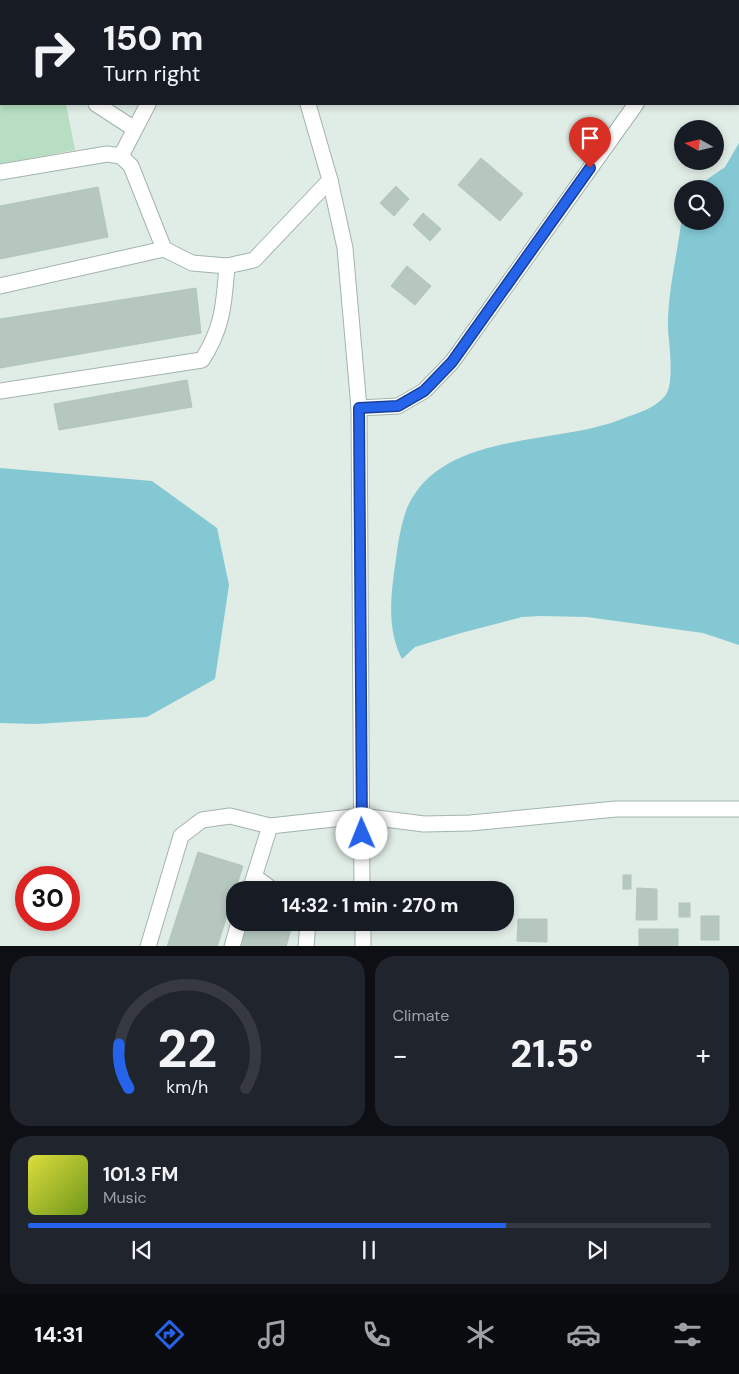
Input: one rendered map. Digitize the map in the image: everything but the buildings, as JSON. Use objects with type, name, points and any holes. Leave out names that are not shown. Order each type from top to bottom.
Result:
[{"type":"street","points":[[98,105],[133,128]]},
{"type":"street","points":[[121,156],[133,128],[147,105]]},
{"type":"street","points":[[308,105],[330,180],[345,248],[359,408],[362,881]]},
{"type":"street","points":[[359,408],[398,406],[424,391],[452,362],[635,105]]},
{"type":"street","points":[[0,172],[107,154],[121,156],[131,166],[164,249]]},
{"type":"street","points":[[0,286],[164,249],[192,263],[227,266],[254,260],[330,180]]},
{"type":"street","points":[[0,391],[202,360],[214,342],[223,316],[227,266]]},
{"type":"street","points":[[148,946],[181,836],[202,820],[230,816],[270,826],[361,816],[424,824],[452,824],[616,809],[739,809]]},
{"type":"street","points":[[253,881],[270,826]]},
{"type":"street","points":[[232,946],[237,931]]},
{"type":"street","points":[[306,946],[307,931]]},
{"type":"street","points":[[363,931],[363,946]]},
{"type":"green space","points":[[0,105],[66,105],[75,150],[0,164]]},
{"type":"water","points":[[739,143],[739,645],[703,633],[587,617],[540,616],[522,617],[415,647],[402,659],[394,635],[391,597],[399,540],[407,508],[424,483],[446,465],[473,453],[502,444],[595,427],[622,419],[645,410],[665,396],[670,383],[671,373],[668,329],[669,301],[680,230],[724,230],[724,180],[706,180],[721,170],[724,170]]},
{"type":"water","points":[[0,468],[152,481],[217,528],[229,585],[215,679],[147,717],[36,724],[0,723]]},
{"type":"route","points":[[362,834],[359,408],[398,406],[424,391],[452,362],[590,168]]}]
